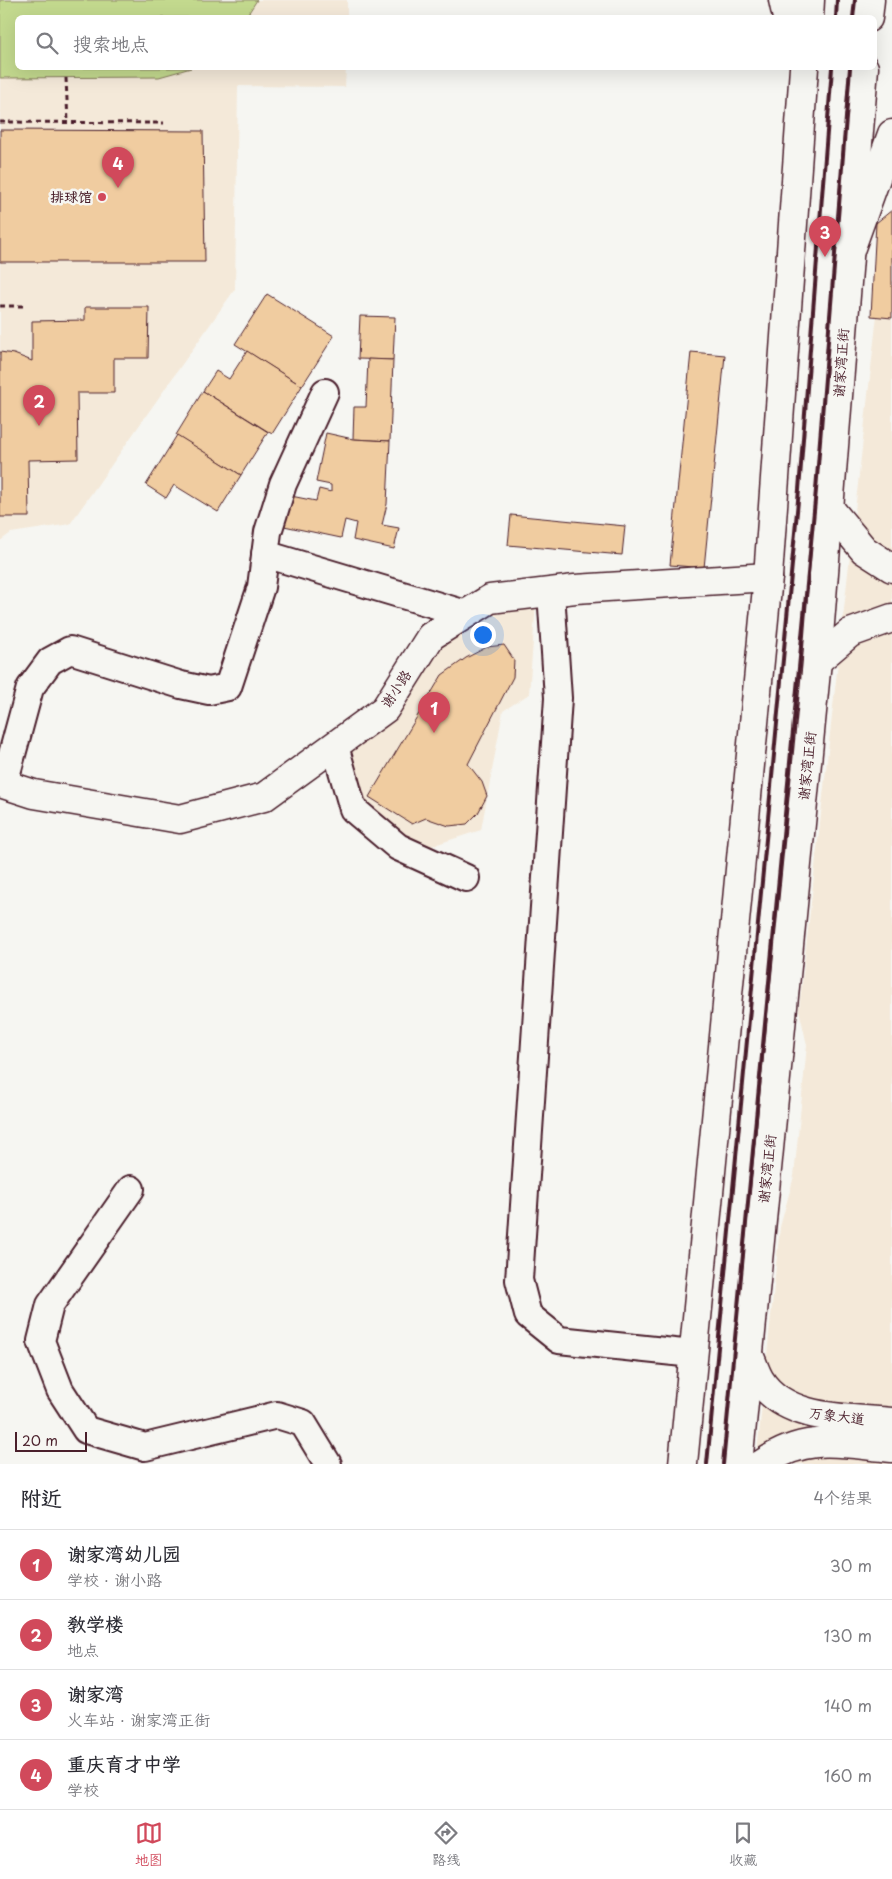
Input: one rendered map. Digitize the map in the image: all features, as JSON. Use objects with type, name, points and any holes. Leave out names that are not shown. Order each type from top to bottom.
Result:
[{"type":"main road","points":[[783,0],[787,15]]},
{"type":"main road","points":[[788,0],[788,15]]},
{"type":"main road","points":[[808,15],[810,0]]},
{"type":"main road","points":[[868,15],[870,0]]},
{"type":"main road","points":[[794,70],[799,123]]},
{"type":"main road","points":[[683,1464],[768,577],[804,70]]},
{"type":"main road","name":"谢家湾正街","points":[[738,1464],[817,661],[864,70]]},
{"type":"main road","points":[[849,253],[892,134]]},
{"type":"main road","points":[[830,509],[864,550],[892,568]]},
{"type":"main road","name":"谢小路","points":[[2,784],[34,794],[180,819],[264,797],[386,709],[431,636],[490,599],[551,592],[768,577]]},
{"type":"main road","points":[[817,661],[850,633],[892,618]]},
{"type":"main road","name":"万象大道","points":[[749,1355],[760,1380],[778,1399],[801,1411],[823,1416],[892,1422]]},
{"type":"main road","name":"万象大道","points":[[762,1464],[795,1446],[818,1442],[892,1448]]},
{"type":"street","points":[[2,784],[30,688],[50,661],[70,650],[181,685],[209,691],[228,687],[261,587],[268,532],[283,484],[325,392]]},
{"type":"street","points":[[265,554],[466,614]]},
{"type":"street","points":[[551,592],[558,698],[519,1280],[528,1315],[559,1340],[693,1354]]},
{"type":"street","points":[[335,746],[353,809],[398,848],[466,878]]},
{"type":"street","points":[[131,1189],[50,1305],[41,1341],[60,1390],[86,1430],[145,1447],[277,1415],[304,1423],[328,1464]]},
{"type":"path","points":[[66,78],[68,122]]},
{"type":"path","points":[[0,122],[164,123]]},
{"type":"path","points":[[0,306],[26,306]]},
{"type":"shaded area","points":[[0,0],[347,0],[347,15],[15,15],[15,70],[346,70],[345,87],[238,86],[235,289],[70,524],[11,533],[0,541]]},
{"type":"shaded area","points":[[892,244],[892,1464],[756,1464],[780,1227],[794,1176],[807,1045],[799,1010],[880,288]]},
{"type":"shaded area","points":[[536,602],[529,694],[503,711],[481,830],[422,849],[360,807],[344,753],[438,641],[492,607]]},
{"type":"green space","points":[[0,0],[257,0],[247,15],[15,15],[15,70],[184,70],[159,77],[0,78]]},
{"type":"building","name":"排球馆","points":[[0,130],[203,131],[205,262],[0,262]]},
{"type":"building","points":[[892,210],[892,318],[871,316],[876,223]]},
{"type":"building","points":[[267,294],[334,336],[302,386],[235,344]]},
{"type":"building","points":[[85,307],[149,307],[148,358],[114,358],[114,393],[77,393],[78,459],[28,460],[29,517],[0,517],[0,352],[14,354],[32,361],[32,321],[85,320]]},
{"type":"building","points":[[360,316],[395,317],[393,360],[358,359]]},
{"type":"building","points":[[247,351],[302,386],[272,434],[203,391],[216,371],[229,379]]},
{"type":"building","points":[[691,352],[725,355],[704,568],[670,565]]},
{"type":"building","points":[[368,359],[393,360],[390,441],[353,439],[354,407],[366,407]]},
{"type":"building","points":[[203,391],[268,432],[241,475],[176,435]]},
{"type":"building","points":[[326,433],[353,439],[390,441],[387,504],[382,525],[399,528],[394,549],[353,540],[356,523],[345,520],[341,538],[284,526],[291,496],[316,501],[319,489],[331,492],[331,485],[316,482]]},
{"type":"building","points":[[177,435],[241,475],[218,512],[174,485],[166,498],[146,485]]},
{"type":"building","points":[[511,515],[625,526],[622,555],[508,545]]},
{"type":"building","points":[[504,645],[514,660],[513,677],[468,764],[482,782],[487,796],[478,813],[467,824],[449,826],[426,818],[412,824],[369,797],[442,675],[466,658],[487,647]]},
{"type":"railway","points":[[836,15],[837,0]]},
{"type":"railway","points":[[853,15],[855,0]]},
{"type":"railway","points":[[707,1464],[799,490],[832,70]]},
{"type":"railway","points":[[723,1464],[816,490],[850,70]]},
{"type":"place","name":"重庆育才中学","points":[[118,188]]},
{"type":"place","name":"排球馆","points":[[102,197]]},
{"type":"place","name":"谢家湾","points":[[825,257]]},
{"type":"place","name":"教学楼","points":[[39,426]]},
{"type":"place","name":"谢家湾幼儿园","points":[[434,733]]}]
